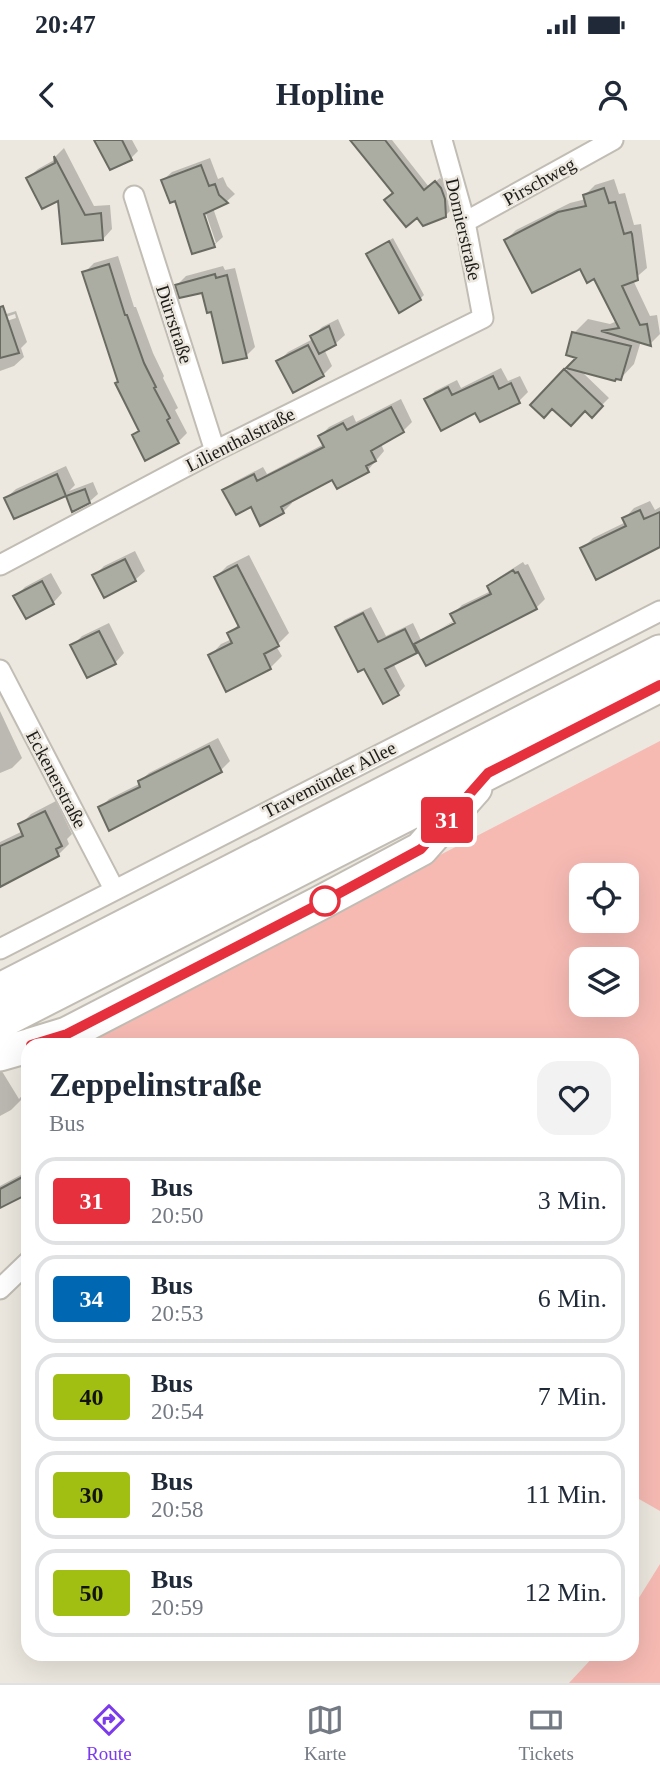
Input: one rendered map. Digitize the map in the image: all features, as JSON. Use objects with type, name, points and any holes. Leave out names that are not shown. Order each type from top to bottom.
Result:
[{"type":"highway","name":"Travemünder Allee","points":[[0,990],[660,652]]},
{"type":"highway","points":[[0,1022],[660,685]]},
{"type":"highway","points":[[69,1038],[421,849],[488,773]]},
{"type":"highway","points":[[0,1054],[21,1047]]},
{"type":"street","name":"Dornierstraße","points":[[442,140],[465,222],[483,318]]},
{"type":"street","name":"Pirschweg","points":[[465,222],[612,140]]},
{"type":"street","name":"Dürrstraße","points":[[134,197],[215,451]]},
{"type":"street","name":"Lilienthalstraße","points":[[0,565],[215,451],[483,318]]},
{"type":"street","name":"Travemünder Allee","points":[[0,949],[660,611]]},
{"type":"street","name":"Eckenerstraße","points":[[0,670],[114,889]]},
{"type":"street","points":[[0,1289],[21,1269]]},
{"type":"shaded area","points":[[660,741],[660,1511],[639,1499],[639,1038],[99,1038],[99,1033],[125,1018]]},
{"type":"shaded area","points":[[660,1564],[660,1683],[569,1683],[589,1661],[639,1661],[639,1598]]},
{"type":"building","points":[[94,140],[122,140],[132,160],[110,170]]},
{"type":"building","points":[[350,140],[385,140],[424,190],[435,181],[441,188],[446,217],[423,226],[417,218],[406,227],[384,200],[393,193]]},
{"type":"building","points":[[54,156],[85,215],[101,213],[103,240],[62,244],[58,201],[42,209],[26,178],[55,163]]},
{"type":"building","points":[[201,165],[209,186],[215,184],[219,195],[228,203],[204,214],[215,247],[192,254],[175,201],[170,203],[161,180]]},
{"type":"building","points":[[604,188],[609,203],[615,202],[624,234],[632,234],[638,280],[622,286],[640,325],[647,324],[651,346],[601,331],[619,328],[594,279],[587,283],[580,269],[532,293],[504,240],[558,212],[586,206],[583,195]]},
{"type":"building","points":[[389,241],[421,300],[399,313],[366,254]]},
{"type":"building","points":[[109,264],[125,315],[156,387],[154,388],[170,418],[167,420],[179,443],[145,461],[132,435],[139,431],[115,383],[118,382],[82,272]]},
{"type":"building","points":[[215,274],[216,278],[227,275],[247,358],[223,363],[211,312],[207,313],[202,293],[179,298],[175,285]]},
{"type":"building","points":[[3,306],[19,353],[0,358],[0,307]]},
{"type":"building","points":[[329,326],[336,345],[319,354],[310,336]]},
{"type":"building","points":[[572,332],[631,346],[621,380],[615,381],[566,368],[576,358],[566,355]]},
{"type":"building","points":[[308,345],[324,376],[293,393],[276,361]]},
{"type":"building","points":[[564,369],[603,406],[592,418],[585,411],[571,426],[552,409],[544,418],[530,405]]},
{"type":"building","points":[[493,376],[499,389],[511,383],[520,403],[480,422],[475,413],[441,431],[424,399],[448,387],[452,395]]},
{"type":"building","points":[[391,407],[404,432],[371,451],[376,461],[366,466],[369,472],[337,489],[332,480],[281,507],[284,513],[260,526],[251,507],[236,515],[222,490],[254,474],[257,481],[324,447],[318,436],[343,423],[347,430]]},
{"type":"building","points":[[57,474],[66,496],[14,519],[4,498]]},
{"type":"building","points":[[85,489],[90,503],[72,512],[66,496]]},
{"type":"building","points":[[640,510],[644,519],[660,512],[660,547],[596,580],[580,548],[626,526],[622,518]]},
{"type":"building","points":[[125,559],[136,581],[104,598],[92,575]]},
{"type":"building","points":[[237,565],[279,646],[264,654],[271,669],[226,692],[208,655],[232,643],[227,633],[239,627],[214,577]]},
{"type":"building","points":[[513,570],[518,572],[537,609],[426,666],[414,644],[455,623],[450,614],[491,594],[487,586]]},
{"type":"building","points":[[42,581],[54,604],[26,619],[13,596]]},
{"type":"building","points":[[363,613],[378,642],[405,629],[417,653],[385,669],[399,695],[383,704],[364,669],[358,672],[335,627]]},
{"type":"building","points":[[99,631],[116,664],[87,678],[70,645]]},
{"type":"building","points":[[209,746],[222,772],[109,831],[98,807],[140,787],[138,781]]},
{"type":"building","points":[[45,811],[62,846],[56,849],[59,856],[0,887],[0,846],[23,836],[18,824]]},
{"type":"building","points":[[21,1178],[21,1198],[0,1208],[0,1189]]},
{"type":"bus line","name":"31","points":[[54,1038],[67,1034],[421,849],[488,773],[660,685]]}]
